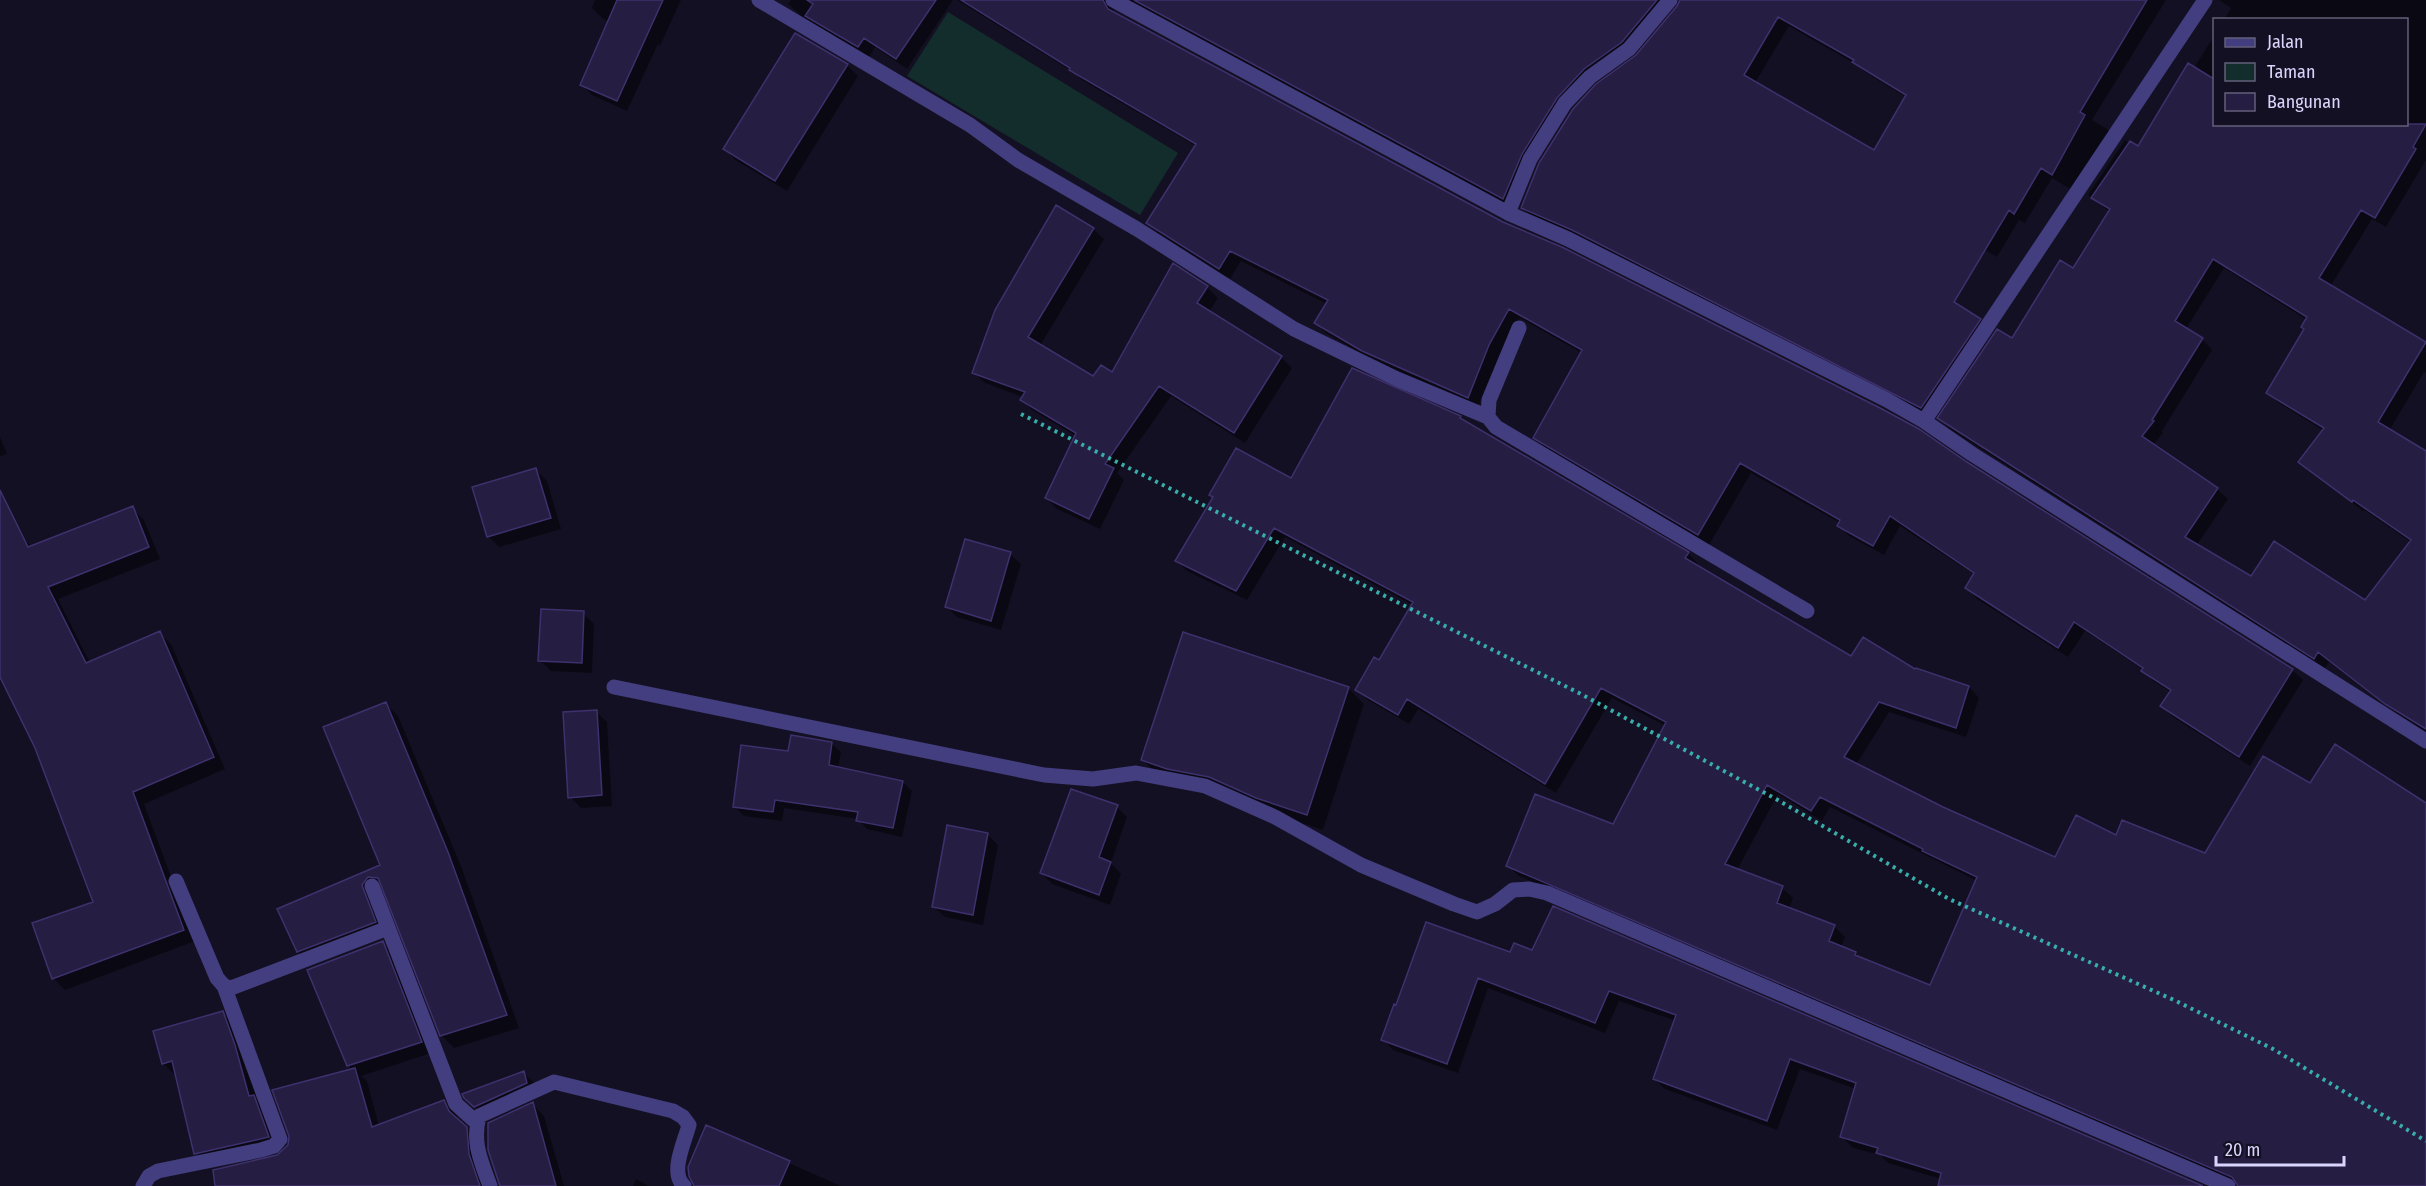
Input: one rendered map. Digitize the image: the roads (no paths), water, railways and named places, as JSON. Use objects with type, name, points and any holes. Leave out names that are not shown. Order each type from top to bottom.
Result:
[{"type":"street","points":[[759,0],[970,125],[1017,160],[1137,229],[1294,329],[1397,379],[1488,417],[1496,427],[1807,611]]},
{"type":"street","points":[[1113,0],[1508,213],[1568,239],[1887,400],[2196,593],[2426,741]]},
{"type":"street","points":[[1508,213],[1530,159],[1565,103],[1590,77],[1629,50],[1670,0]]},
{"type":"street","points":[[1924,421],[2205,0]]},
{"type":"street","points":[[1488,417],[1489,400],[1519,328]]},
{"type":"street","points":[[614,687],[1044,775],[1093,778],[1136,773],[1205,786],[1275,817],[1361,866],[1461,907],[1477,912],[1495,904],[1513,890],[1529,889],[1547,894],[2228,1186]]},
{"type":"street","points":[[143,1186],[149,1176],[158,1171],[261,1150],[274,1146],[280,1139],[224,986],[217,978],[176,881]]},
{"type":"street","points":[[372,886],[456,1104],[477,1124]]},
{"type":"street","points":[[224,986],[239,986],[388,928]]},
{"type":"street","points":[[490,1186],[479,1157],[475,1133],[479,1116],[554,1082],[673,1111],[683,1117],[689,1125],[677,1169],[684,1186]]}]
